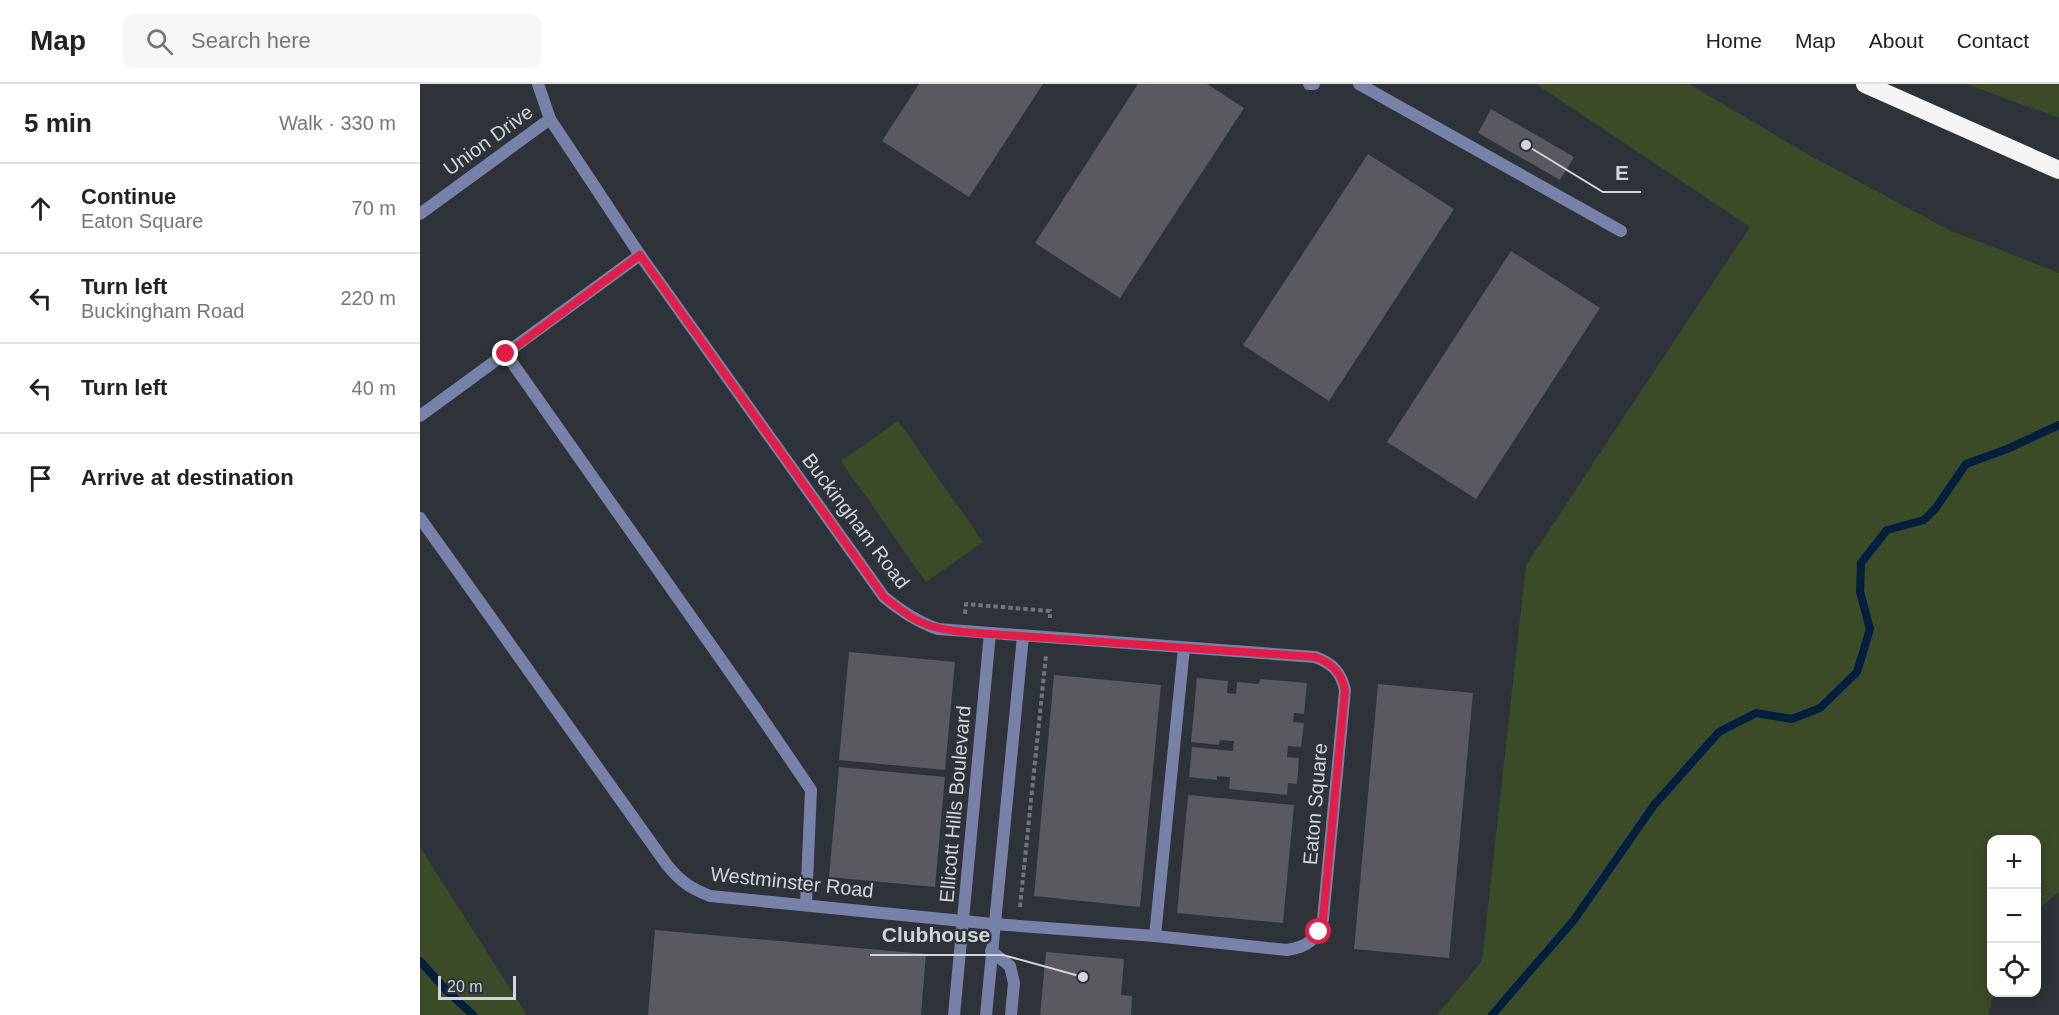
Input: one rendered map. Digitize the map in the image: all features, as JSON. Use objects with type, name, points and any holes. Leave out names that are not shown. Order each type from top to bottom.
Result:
[{"type":"highway","points":[[1865,84],[2059,170]]},
{"type":"street","name":"Buckingham Road","points":[[538,84],[550,119],[640,255],[884,597],[921,624],[938,629],[1315,657],[1334,668]]},
{"type":"street","points":[[1359,84],[1621,231]]},
{"type":"street","name":"Union Drive","points":[[420,213],[550,119]]},
{"type":"street","points":[[420,416],[640,255]]},
{"type":"street","points":[[506,354],[811,790],[806,904]]},
{"type":"street","name":"Westminster Road","points":[[420,518],[680,881],[694,890],[710,896],[1287,950],[1311,943]]},
{"type":"street","name":"Ellicott Hills Boulevard","points":[[954,1015],[990,633]]},
{"type":"street","points":[[986,1015],[993,924],[1023,636]]},
{"type":"street","points":[[1155,936],[1184,648]]},
{"type":"street","name":"Eaton Square","points":[[1311,943],[1319,932],[1323,919],[1345,690],[1342,677],[1334,668]]},
{"type":"street","points":[[991,951],[1010,966],[1014,983],[1011,1015]]},
{"type":"path","points":[[1018,926],[1050,611]]},
{"type":"green space","points":[[1536,84],[1689,84],[1809,155],[1949,230],[2059,273],[2059,892],[2041,907],[2041,835],[1987,835],[1987,997],[1993,997],[1988,1015],[1437,1015],[1482,961],[1526,565],[1750,227]]},
{"type":"green space","points":[[1967,84],[2059,84],[2059,118],[1977,88]]},
{"type":"green space","points":[[898,421],[983,542],[926,582],[841,461]]},
{"type":"green space","points":[[420,847],[527,1015],[420,1015]]},
{"type":"building","points":[[919,84],[1043,84],[969,197],[882,141]]},
{"type":"building","points":[[1138,84],[1207,84],[1244,108],[1120,298],[1035,243]]},
{"type":"building","points":[[1491,109],[1574,157],[1560,180],[1478,133]]},
{"type":"building","points":[[1368,154],[1454,209],[1329,401],[1243,345]]},
{"type":"building","points":[[1511,251],[1600,308],[1476,499],[1387,442]]},
{"type":"building","points":[[849,652],[955,662],[945,770],[839,760]]},
{"type":"building","points":[[1054,675],[1161,685],[1140,907],[1034,896]]},
{"type":"building","points":[[1197,678],[1228,681],[1227,693],[1236,694],[1237,682],[1259,684],[1260,679],[1307,683],[1304,714],[1294,713],[1293,722],[1304,723],[1301,747],[1288,746],[1287,757],[1299,758],[1297,784],[1288,783],[1287,795],[1229,789],[1230,777],[1217,776],[1217,780],[1189,777],[1192,747],[1233,751],[1234,741],[1220,740],[1219,745],[1191,742]]},
{"type":"building","points":[[1378,684],[1473,693],[1449,958],[1354,949]]},
{"type":"building","points":[[839,767],[945,777],[935,887],[829,877]]},
{"type":"building","points":[[1188,795],[1294,805],[1283,923],[1177,913]]},
{"type":"building","points":[[655,930],[926,954],[921,1015],[648,1015]]},
{"type":"building","points":[[1046,952],[1124,959],[1121,995],[1132,996],[1131,1015],[1040,1015]]},
{"type":"waterway","points":[[1492,1015],[1574,920],[1654,805],[1719,732],[1756,713],[1792,719],[1820,708],[1857,672],[1870,629],[1860,592],[1861,563],[1887,530],[1924,520],[1935,509],[1966,464],[2007,449],[2059,425]]},
{"type":"waterway","points":[[420,961],[473,1015]]},
{"type":"place","name":"E","points":[[1526,145]]},
{"type":"place","name":"Clubhouse","points":[[1083,977]]},
{"type":"route","points":[[506,354],[640,255],[884,597],[921,624],[963,632],[1315,657],[1327,662],[1342,677],[1345,690],[1323,919],[1319,932]]}]
